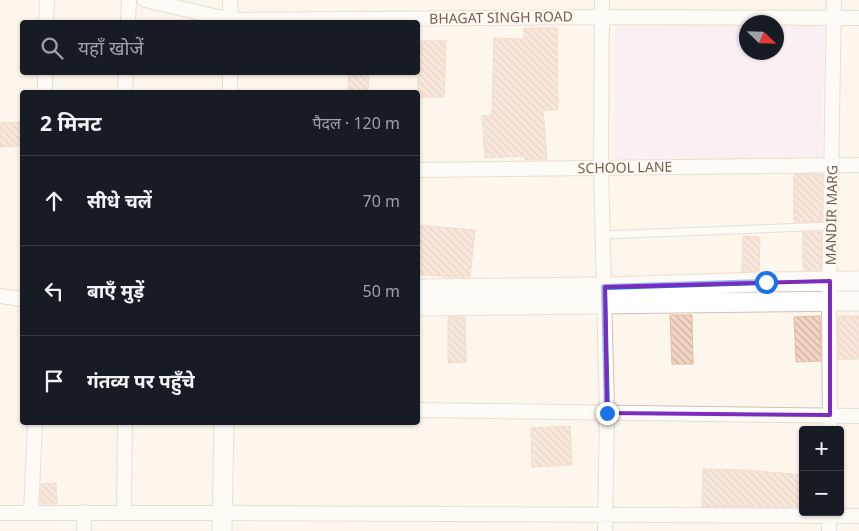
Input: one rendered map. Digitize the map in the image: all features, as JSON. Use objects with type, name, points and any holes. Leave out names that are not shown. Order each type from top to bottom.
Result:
[{"type":"street","points":[[46,20],[47,0]]},
{"type":"street","points":[[128,20],[129,0]]},
{"type":"street","name":"BHAGAT SINGH ROAD","points":[[145,0],[227,20]]},
{"type":"street","points":[[230,0],[231,20]]},
{"type":"street","points":[[602,0],[601,168],[607,413],[605,531]]},
{"type":"street","name":"MANDIR MARG","points":[[830,426],[829,301],[834,0]]},
{"type":"street","name":"BHAGAT SINGH ROAD","points":[[305,20],[602,16],[859,18]]},
{"type":"street","points":[[45,75],[45,90]]},
{"type":"street","points":[[125,90],[126,75]]},
{"type":"street","points":[[230,75],[230,90]]},
{"type":"street","name":"SCHOOL LANE","points":[[420,170],[859,165]]},
{"type":"street","points":[[420,306],[830,281],[859,281]]},
{"type":"street","points":[[420,289],[605,296],[859,301]]},
{"type":"street","points":[[0,296],[20,299]]},
{"type":"street","points":[[420,410],[859,416]]},
{"type":"street","points":[[31,513],[35,425]]},
{"type":"street","points":[[124,512],[125,425]]},
{"type":"street","points":[[222,522],[224,425]]},
{"type":"street","points":[[84,512],[84,531]]},
{"type":"street","points":[[0,513],[124,512],[222,522],[606,515],[799,514]]},
{"type":"street","points":[[844,515],[859,516]]},
{"type":"street","points":[[829,516],[829,531]]},
{"type":"lane","points":[[603,235],[831,226]]},
{"type":"highlighted area","points":[[830,281],[830,415],[607,413],[605,287]]},
{"type":"shaded area","points":[[615,26],[739,26],[739,60],[784,60],[784,26],[823,26],[822,161],[615,161]]},
{"type":"building","points":[[524,28],[557,28],[558,110],[543,110],[547,159],[525,160],[525,156],[485,158],[482,116],[492,115],[494,38],[524,39]]},
{"type":"building","points":[[420,41],[446,41],[444,97],[420,97],[420,90],[418,90]]},
{"type":"building","points":[[349,75],[369,75],[368,90],[348,90]]},
{"type":"building","points":[[20,122],[20,146],[0,147],[0,123]]},
{"type":"building","points":[[794,174],[822,174],[822,221],[794,222]]},
{"type":"building","points":[[420,225],[475,230],[470,277],[420,275]]},
{"type":"building","points":[[803,232],[821,232],[821,270],[803,270]]},
{"type":"building","points":[[743,236],[760,237],[759,271],[742,272]]},
{"type":"building","points":[[670,315],[692,315],[693,364],[672,364]]},
{"type":"building","points":[[820,316],[821,361],[796,362],[794,317]]},
{"type":"building","points":[[838,316],[859,316],[859,359],[838,360]]},
{"type":"building","points":[[448,317],[465,317],[466,362],[448,363]]},
{"type":"building","points":[[570,426],[572,465],[532,467],[531,428]]},
{"type":"building","points":[[703,469],[799,475],[799,507],[702,507]]},
{"type":"building","points":[[56,483],[57,504],[40,504],[41,484]]},
{"type":"route","points":[[607,413],[606,305],[604,287],[766,282]]}]
